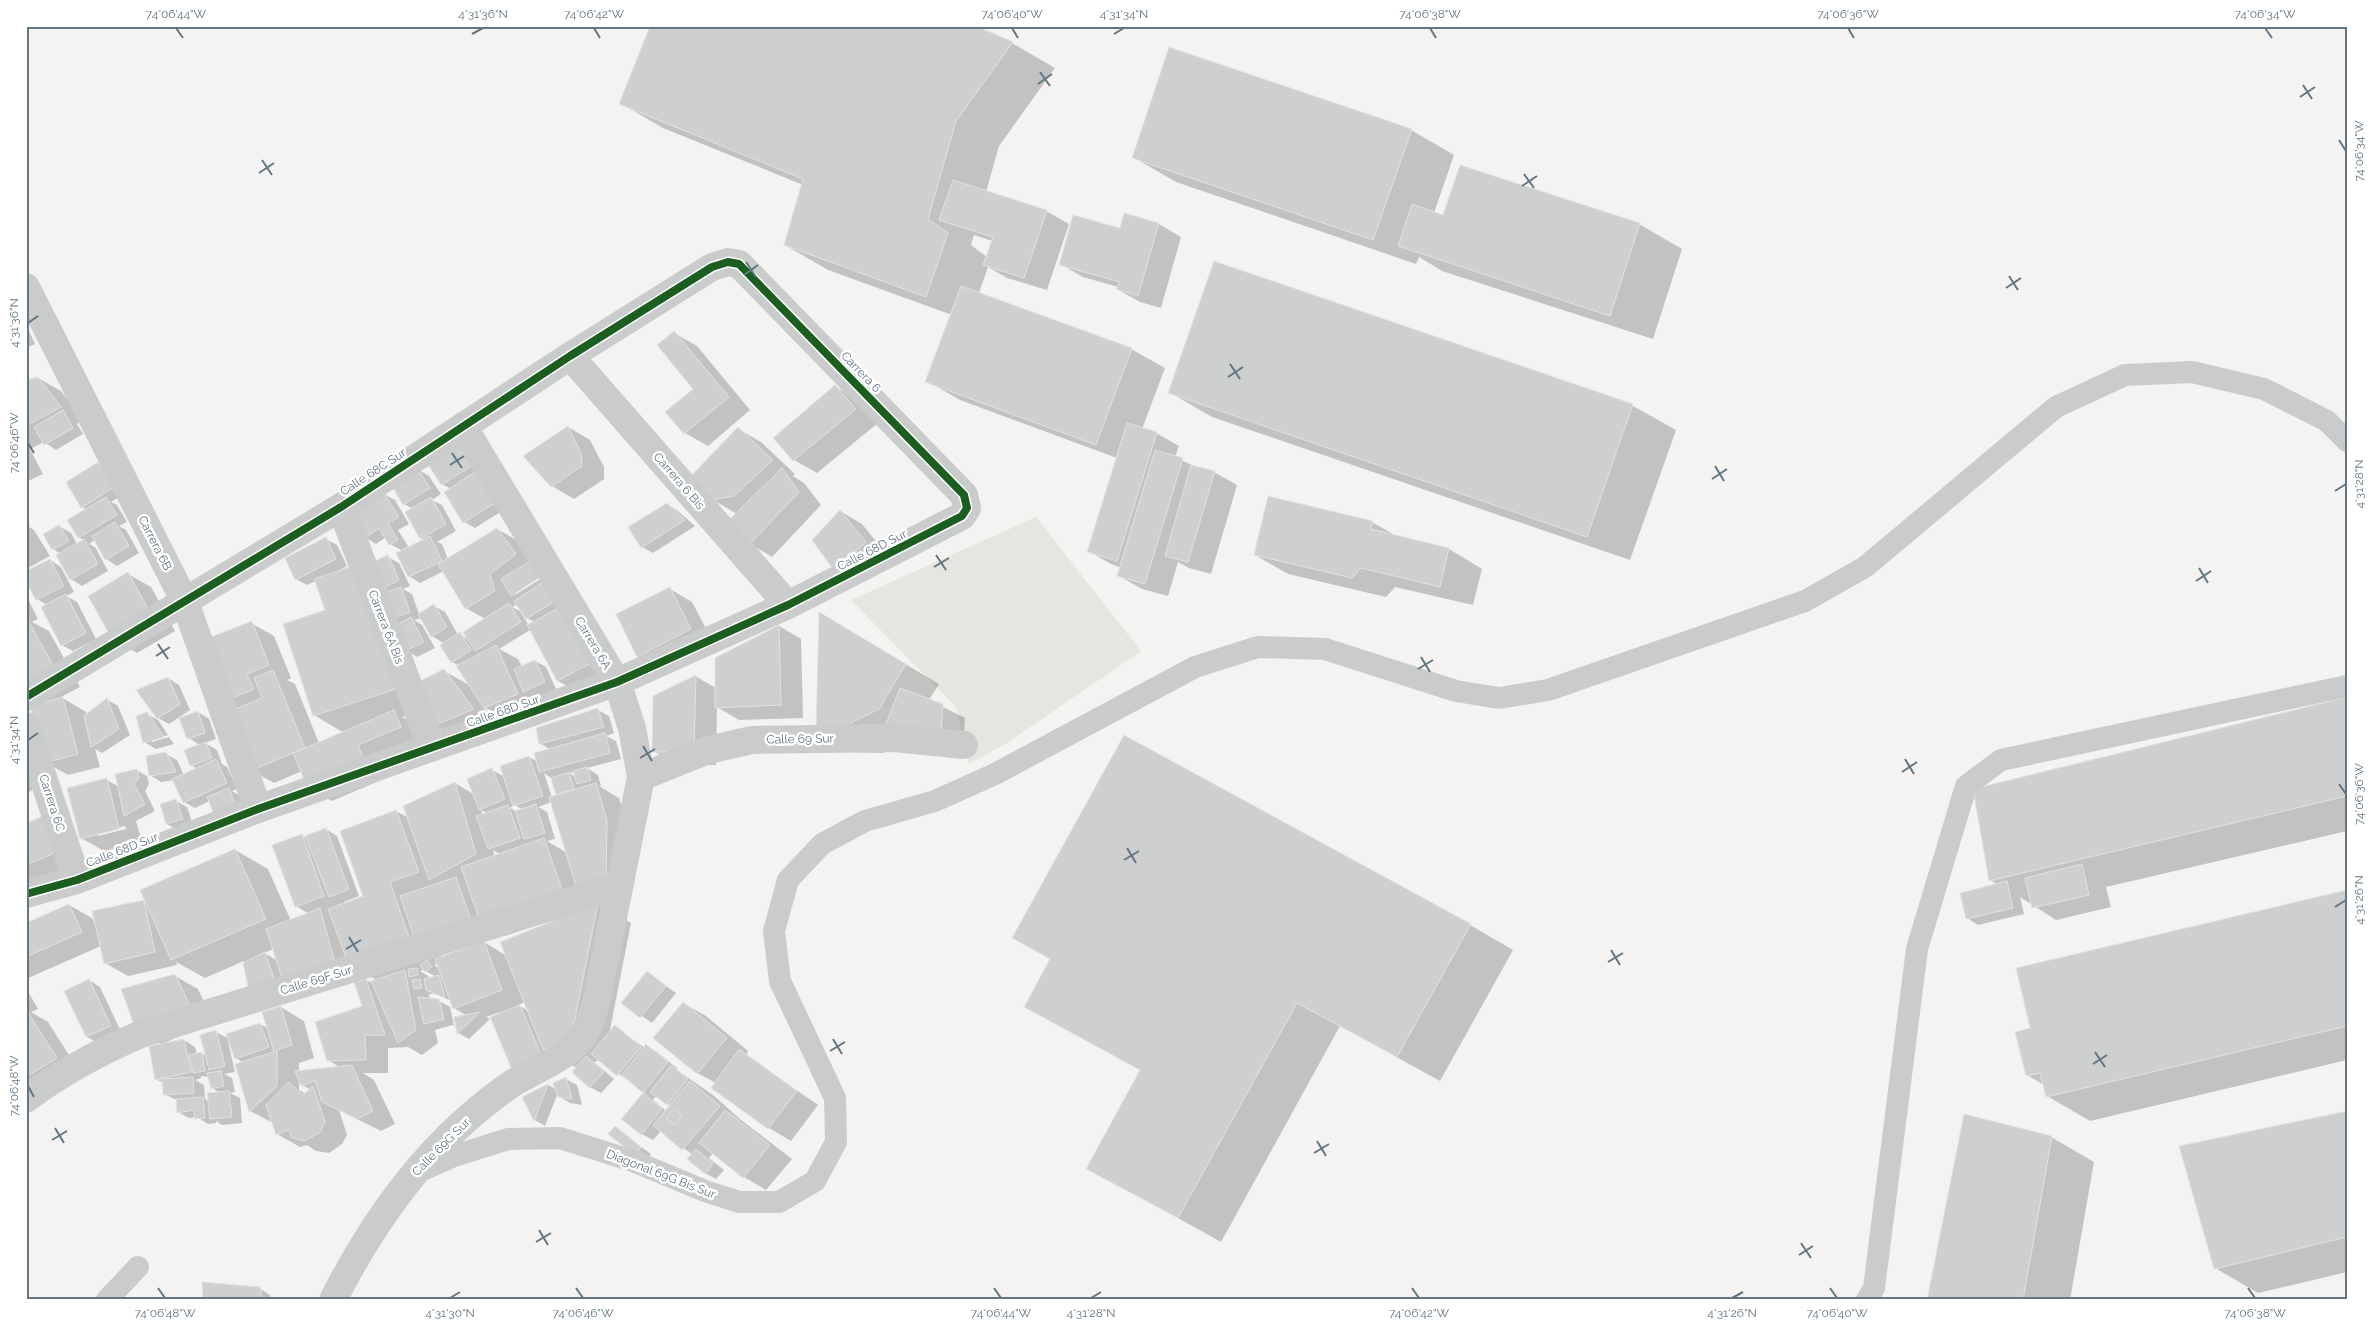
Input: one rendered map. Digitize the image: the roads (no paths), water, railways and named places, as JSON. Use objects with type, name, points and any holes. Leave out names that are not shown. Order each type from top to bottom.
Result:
[{"type":"street","name":"Calle 68C Sur","points":[[26,697],[341,507],[570,356],[712,267],[728,262]]},
{"type":"street","name":"Carrera 6","points":[[728,262],[739,264],[964,494],[967,508]]},
{"type":"street","name":"Carrera 6B","points":[[26,287],[185,602],[258,809]]},
{"type":"street","name":"Carrera 6 Bis","points":[[570,356],[788,605]]},
{"type":"street","name":"Carrera 6A","points":[[463,426],[617,682],[632,728],[641,778],[597,998],[586,1030]]},
{"type":"street","name":"Carrera 6A Bis","points":[[341,507],[432,748]]},
{"type":"street","name":"Calle 68D Sur","points":[[26,894],[77,880],[258,809],[617,682],[788,605],[962,516],[967,508]]},
{"type":"street","name":"Carrera 6C","points":[[26,726],[77,880]]},
{"type":"street","name":"Calle 69 Sur","points":[[641,778],[708,750],[752,740],[894,738],[964,744]]},
{"type":"street","name":"Calle 69F Sur","points":[[26,1099],[72,1067],[141,1034],[618,886]]},
{"type":"street","name":"Calle 69G Sur","points":[[333,1300],[352,1262],[384,1211],[411,1176],[468,1119],[512,1084],[571,1049],[586,1030]]},
{"type":"lane","name":"Diagonal 69G Bis Sur","points":[[411,1176],[454,1156],[508,1139],[560,1138],[633,1161],[704,1191],[739,1202],[779,1202],[815,1181],[836,1142],[835,1098],[780,981],[774,931],[788,880],[822,844],[865,821],[934,801],[995,774],[1195,667],[1258,647],[1324,649],[1456,691],[1499,698],[1548,690],[1805,601],[1865,567],[2056,407],[2125,375],[2192,372],[2264,389],[2327,421],[2347,441]]},
{"type":"lane","points":[[1867,1300],[1874,1288],[1917,950],[1966,786],[2001,760],[2347,686]]},
{"type":"lane","points":[[107,1300],[138,1267]]}]
